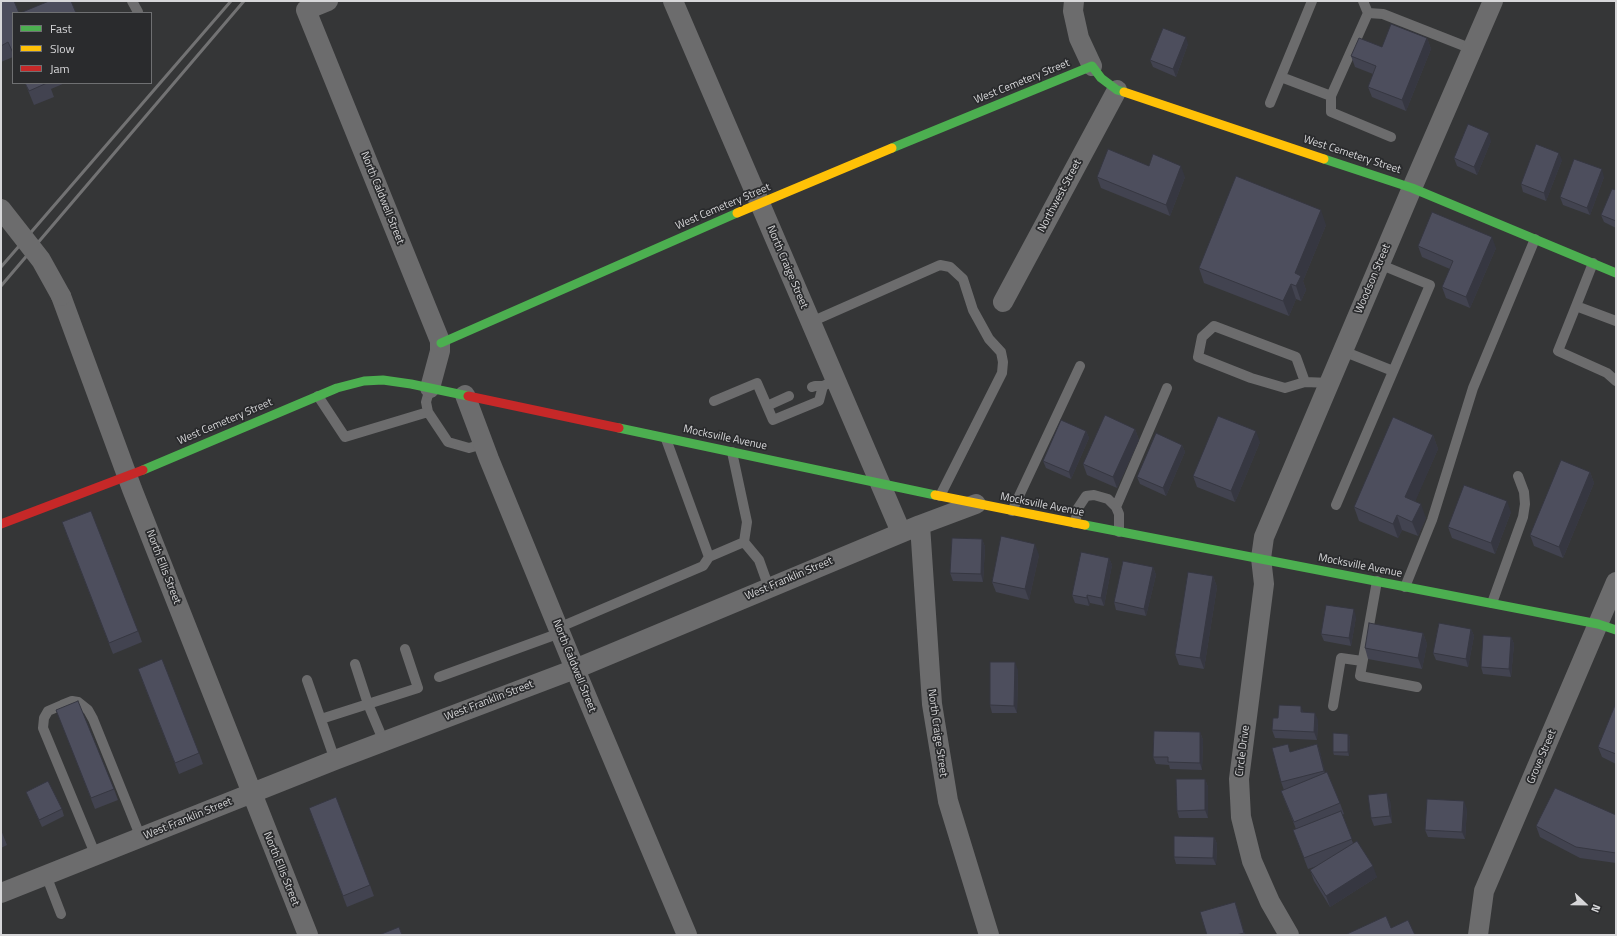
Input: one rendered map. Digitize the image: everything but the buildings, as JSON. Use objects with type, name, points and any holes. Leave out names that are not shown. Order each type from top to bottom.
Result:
[{"type":"street","name":"North Caldwell Street","points":[[328,1],[306,10],[441,343]]},
{"type":"street","name":"North Craige Street","points":[[673,1],[811,322],[830,383],[880,483],[901,532]]},
{"type":"street","name":"Woodson Street","points":[[1261,558],[1264,537],[1379,264],[1493,1]]},
{"type":"street","points":[[1072,7],[1079,38],[1092,66]]},
{"type":"street","name":"West Cemetery Street","points":[[441,343],[760,203],[1092,66],[1101,78],[1117,90],[1412,188],[1616,273]]},
{"type":"street","name":"Northwest Street","points":[[1003,302],[1117,90]]},
{"type":"street","name":"North Ellis Street","points":[[1,209],[41,260],[61,296],[128,477],[251,794],[308,935]]},
{"type":"street","points":[[430,388],[441,343]]},
{"type":"street","name":"West Cemetery Street","points":[[1,524],[128,477],[318,396],[351,384],[375,380],[392,380],[465,395]]},
{"type":"street","name":"North Caldwell Street","points":[[465,395],[483,444],[575,669],[687,935]]},
{"type":"street","name":"Mocksville Avenue","points":[[465,395],[976,504],[1492,603],[1607,627]]},
{"type":"street","name":"West Franklin Street","points":[[1,893],[335,760],[575,669],[901,532],[976,504]]},
{"type":"street","name":"North Craige Street","points":[[920,525],[932,704],[946,793],[989,935]]},
{"type":"street","name":"Circle Drive","points":[[1261,558],[1264,584],[1239,779],[1241,817],[1252,861],[1270,902],[1288,935]]},
{"type":"street","name":"Grove Street","points":[[1478,935],[1484,892],[1607,627],[1616,582]]},
{"type":"lane","points":[[132,1],[138,12]]},
{"type":"lane","points":[[1270,103],[1312,1]]},
{"type":"lane","points":[[1363,1],[1368,13],[1331,96],[1331,112],[1391,137]]},
{"type":"lane","points":[[1368,13],[1383,14],[1472,49]]},
{"type":"lane","points":[[1281,77],[1331,96]]},
{"type":"lane","points":[[1405,587],[1432,520],[1473,388],[1535,239]]},
{"type":"lane","points":[[1592,263],[1558,350],[1607,373],[1616,381]]},
{"type":"lane","points":[[1336,505],[1430,285],[1379,264]]},
{"type":"lane","points":[[811,322],[940,265],[950,266],[963,279],[973,310],[989,339],[1001,352],[1003,362],[1002,373],[940,496]]},
{"type":"lane","points":[[1576,306],[1616,321]]},
{"type":"lane","points":[[1305,382],[1296,358],[1214,326],[1202,336],[1198,357],[1251,378],[1285,388],[1305,382],[1330,383]]},
{"type":"lane","points":[[1343,351],[1393,371]]},
{"type":"lane","points":[[1012,511],[1080,366]]},
{"type":"lane","points":[[812,387],[830,383]]},
{"type":"lane","points":[[714,401],[757,384],[773,420],[819,401],[830,383]]},
{"type":"lane","points":[[430,388],[426,402],[428,412],[448,442],[469,448],[483,444]]},
{"type":"lane","points":[[1116,507],[1167,388]]},
{"type":"lane","points":[[318,396],[345,436],[428,412]]},
{"type":"lane","points":[[767,406],[789,396]]},
{"type":"lane","points":[[666,437],[709,557]]},
{"type":"lane","points":[[732,452],[747,522],[744,542],[759,560],[769,588]]},
{"type":"lane","points":[[1492,603],[1523,517],[1525,504],[1524,492],[1518,476]]},
{"type":"lane","points":[[1075,523],[1078,508],[1086,496],[1094,495],[1108,499],[1116,507],[1119,514],[1119,532]]},
{"type":"lane","points":[[439,677],[559,630],[703,566],[709,557],[744,542]]},
{"type":"lane","points":[[1377,581],[1360,676],[1417,687]]},
{"type":"lane","points":[[320,719],[418,688],[405,649]]},
{"type":"lane","points":[[1333,706],[1341,658],[1362,661]]},
{"type":"lane","points":[[356,664],[368,704],[384,742]]},
{"type":"lane","points":[[307,680],[335,760]]},
{"type":"lane","points":[[96,856],[43,728],[44,718],[48,711],[72,701],[78,702],[88,710],[93,719],[141,838]]},
{"type":"lane","points":[[46,875],[61,914]]},
{"type":"railway","points":[[1,267],[231,1]]},
{"type":"railway","points":[[1,286],[244,1]]},
{"type":"traffic: fast","points":[[892,148],[1092,66],[1101,78],[1117,90],[1124,92]]},
{"type":"traffic: fast","points":[[1324,159],[1412,188],[1616,273]]},
{"type":"traffic: fast","points":[[441,343],[737,213]]},
{"type":"traffic: fast","points":[[143,470],[337,388],[364,381],[383,380],[411,384],[468,396]]},
{"type":"traffic: fast","points":[[619,428],[935,495]]},
{"type":"traffic: fast","points":[[1085,525],[1598,624],[1616,630]]},
{"type":"traffic: slow","points":[[1124,92],[1324,159]]},
{"type":"traffic: slow","points":[[737,213],[892,148]]},
{"type":"traffic: slow","points":[[935,495],[1085,525]]},
{"type":"traffic: jam","points":[[468,396],[619,428]]},
{"type":"traffic: jam","points":[[1,524],[143,470]]}]
